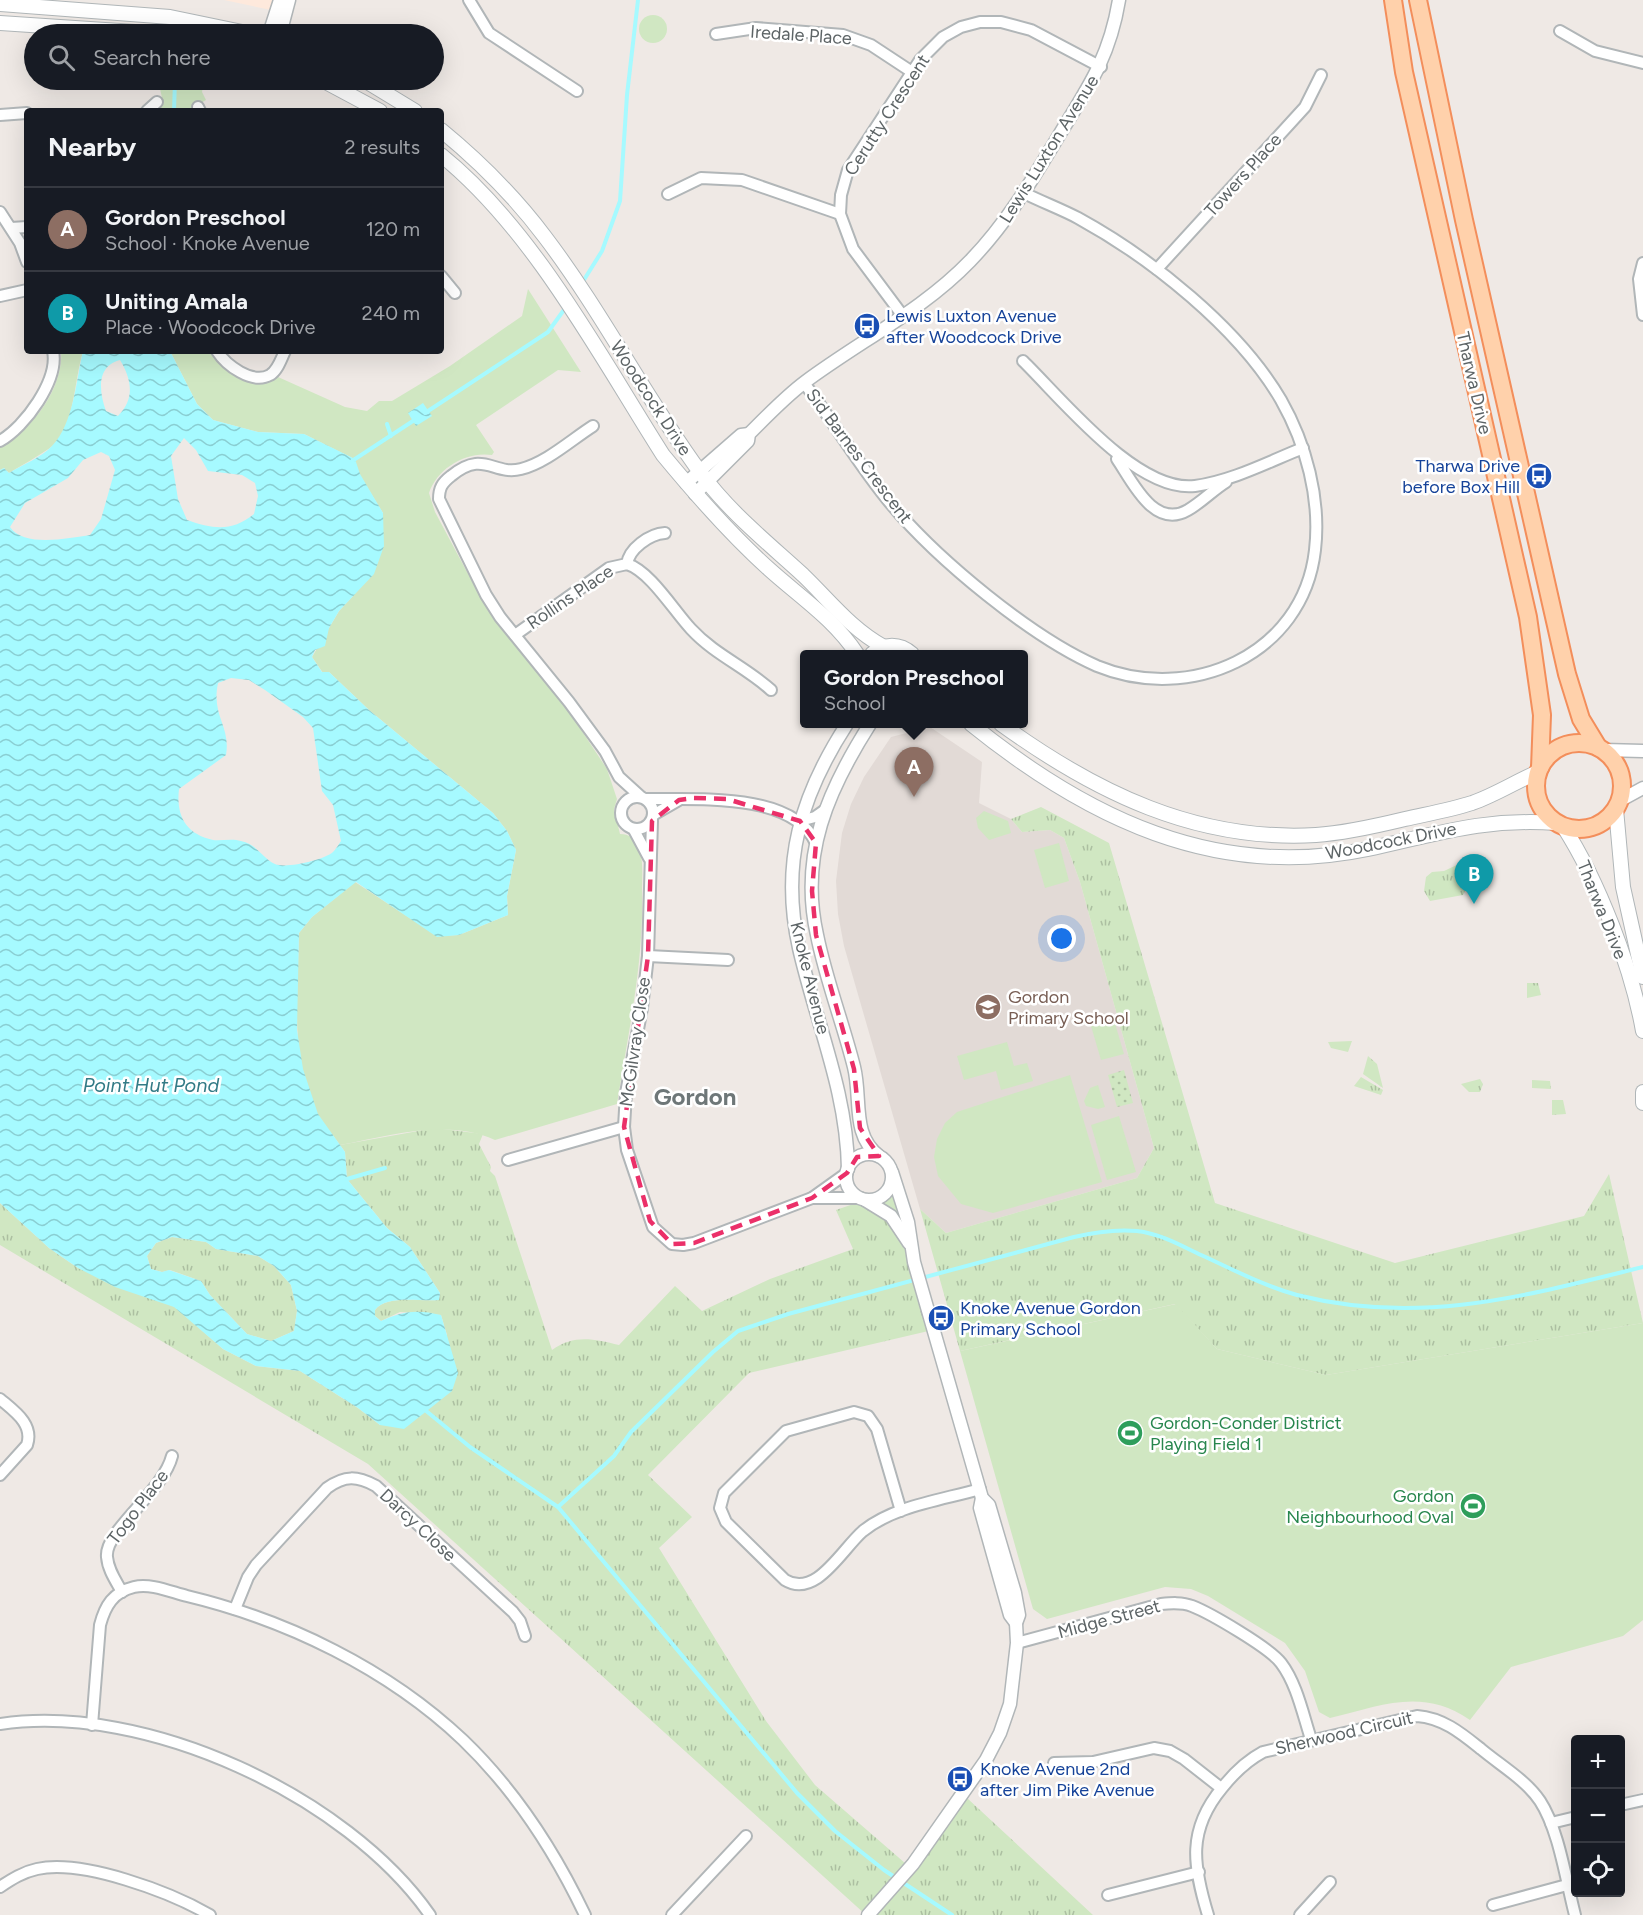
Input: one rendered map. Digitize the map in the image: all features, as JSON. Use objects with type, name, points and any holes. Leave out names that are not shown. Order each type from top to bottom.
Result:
[{"type":"main road","name":"Tharwa Drive","points":[[1393,0],[1404,72],[1528,617],[1542,715],[1539,770]]},
{"type":"main road","name":"Tharwa Drive","points":[[1418,0],[1464,220],[1567,674],[1577,707],[1601,748]]},
{"type":"main road","points":[[0,4],[170,17],[204,24]]},
{"type":"main road","points":[[0,23],[24,25]]},
{"type":"main road","points":[[341,90],[374,108]]},
{"type":"main road","points":[[380,90],[410,108]]},
{"type":"main road","name":"Woodcock Drive","points":[[444,133],[479,162],[513,198],[570,273],[704,477],[755,533],[823,594],[878,650],[900,646],[906,650]]},
{"type":"main road","name":"Woodcock Drive","points":[[444,158],[499,213],[558,291],[663,454],[691,488],[769,569],[832,622],[854,650]]},
{"type":"main road","name":"Woodcock Drive","points":[[976,728],[1034,773],[1115,818],[1164,836],[1209,848],[1277,856],[1323,855],[1367,849],[1476,824],[1560,825]]},
{"type":"main road","name":"Woodcock Drive","points":[[1008,728],[1045,755],[1099,787],[1124,798],[1184,820],[1228,830],[1273,835],[1317,835],[1360,829],[1472,803],[1539,770]]},
{"type":"main road","points":[[1581,742],[1601,748],[1620,772],[1619,805],[1606,821],[1593,827],[1578,830],[1560,825],[1545,813],[1538,799],[1539,770],[1550,754],[1564,745],[1581,742]]},
{"type":"main road","name":"Tharwa Drive","points":[[1619,805],[1623,887],[1643,977]]},
{"type":"main road","name":"Tharwa Drive","points":[[1560,825],[1593,882],[1616,940],[1643,1031]]},
{"type":"main road","points":[[1643,1092],[1643,1103]]},
{"type":"street","points":[[272,24],[280,0]]},
{"type":"street","points":[[283,24],[289,0]]},
{"type":"street","points":[[469,0],[489,33],[577,91]]},
{"type":"street","name":"Lewis Luxton Avenue","points":[[691,488],[704,477],[741,435],[749,434],[804,383],[903,316],[969,262],[998,229],[1024,193],[1101,67],[1112,37],[1121,0]]},
{"type":"street","name":"Cerutty Crescent","points":[[903,316],[852,249],[840,214],[841,195],[848,170],[912,72],[943,37],[961,27],[980,22],[1011,23],[1031,30],[1101,67]]},
{"type":"street","name":"Iredale Place","points":[[716,34],[756,28],[843,35],[872,45],[912,72]]},
{"type":"street","points":[[1560,31],[1595,51],[1643,63]]},
{"type":"street","name":"Towers Place","points":[[1157,269],[1305,107],[1322,75]]},
{"type":"street","points":[[150,108],[157,102]]},
{"type":"street","points":[[0,115],[24,113]]},
{"type":"street","points":[[668,194],[701,178],[742,180],[840,214]]},
{"type":"street","name":"Sid Barnes Crescent","points":[[804,383],[892,504],[923,539],[956,570],[1016,615],[1075,654],[1122,675],[1150,680],[1177,680],[1204,676],[1229,666],[1264,644],[1291,614],[1303,592],[1316,548],[1317,517],[1311,479],[1303,448],[1282,403],[1264,375],[1242,348],[1198,304],[1157,269],[1076,217],[1024,193]]},
{"type":"street","points":[[0,212],[11,228],[24,256]]},
{"type":"street","points":[[11,228],[24,227]]},
{"type":"street","points":[[1643,263],[1639,298],[1643,315]]},
{"type":"street","points":[[444,279],[455,292]]},
{"type":"street","points":[[0,296],[24,291]]},
{"type":"street","points":[[0,441],[21,424],[48,386],[53,371],[53,354]]},
{"type":"street","points":[[220,354],[229,365],[258,378],[269,375],[278,366],[284,354]]},
{"type":"street","points":[[1023,361],[1132,466],[1161,482],[1192,486],[1213,483],[1303,448]]},
{"type":"street","points":[[593,426],[534,464],[510,470],[487,463],[471,464],[457,471],[444,481],[439,489],[442,509],[481,585],[515,635],[605,751],[619,777],[652,806],[652,818]]},
{"type":"street","points":[[1095,432],[1112,452],[1143,498],[1152,508],[1164,513],[1176,514],[1187,510],[1223,483],[1256,466]]},
{"type":"street","name":"Rollins Place","points":[[627,564],[632,551],[654,536],[665,533]]},
{"type":"street","name":"Rollins Place","points":[[515,635],[609,568],[627,564],[643,573],[709,647],[731,663],[755,675],[771,690]]},
{"type":"street","name":"Knoke Avenue","points":[[844,728],[826,755],[811,787],[800,821],[792,867],[794,915],[799,947],[841,1093],[846,1124],[847,1171]]},
{"type":"street","name":"Knoke Avenue","points":[[867,728],[844,764],[825,810],[816,843],[812,891],[816,935],[854,1069],[860,1128],[867,1145],[879,1156]]},
{"type":"street","points":[[1601,748],[1643,751]]},
{"type":"street","points":[[619,777],[621,820],[634,830],[642,829],[652,818],[679,800]]},
{"type":"street","points":[[1619,805],[1643,788]]},
{"type":"street","points":[[622,806],[628,800],[643,798],[727,799],[785,814],[800,821],[816,843]]},
{"type":"street","points":[[800,821],[815,817],[825,810]]},
{"type":"street","name":"McGilvray Close","points":[[652,818],[649,858],[648,956],[642,1008],[626,1093],[624,1127],[627,1150],[650,1221],[661,1237],[672,1244],[683,1245],[812,1198],[847,1171]]},
{"type":"street","name":"McGilvray Close","points":[[634,830],[649,858]]},
{"type":"street","points":[[648,956],[728,960]]},
{"type":"street","points":[[508,1160],[624,1127]]},
{"type":"street","points":[[868,1915],[913,1864],[986,1760],[1000,1733],[1013,1689],[1017,1643],[1016,1623],[1010,1615],[980,1508],[981,1493],[914,1262],[908,1222],[892,1172],[879,1156],[864,1155],[857,1158],[847,1171],[851,1191],[891,1216],[910,1244]]},
{"type":"street","points":[[862,1199],[872,1200],[886,1193],[892,1179],[892,1172]]},
{"type":"street","name":"McGilvray Close","points":[[812,1198],[862,1199]]},
{"type":"street","points":[[0,1399],[27,1424],[29,1439],[0,1475]]},
{"type":"street","points":[[901,1512],[877,1429],[868,1416],[854,1412],[786,1431],[724,1493],[720,1508],[726,1522],[784,1580],[805,1586],[816,1579],[864,1531],[879,1520],[901,1512],[981,1493]]},
{"type":"street","name":"Togo Place","points":[[122,1592],[106,1557],[110,1539],[160,1484],[172,1456]]},
{"type":"street","name":"Darcy Close","points":[[235,1610],[248,1576],[256,1565],[327,1488],[338,1480],[350,1477],[363,1479],[375,1486],[513,1612],[520,1621],[525,1636]]},
{"type":"street","points":[[92,1725],[100,1625],[111,1599],[136,1587],[150,1587],[235,1610],[305,1637],[351,1660],[410,1697],[463,1740],[495,1773],[538,1830],[563,1871],[585,1915]]},
{"type":"street","name":"Midge Street","points":[[1017,1643],[1161,1604],[1176,1602],[1193,1606],[1263,1647],[1281,1663],[1290,1677],[1311,1740]]},
{"type":"street","name":"Sherwood Circuit","points":[[1208,1915],[1199,1872],[1196,1838],[1199,1821],[1221,1788],[1248,1760],[1263,1752],[1311,1740],[1400,1718],[1425,1716],[1459,1731],[1523,1783],[1539,1800],[1551,1823],[1575,1915]]},
{"type":"street","points":[[0,1724],[37,1720],[92,1725],[163,1740],[234,1765],[279,1788],[340,1826],[380,1858],[407,1885],[430,1915]]},
{"type":"street","points":[[1054,1762],[1093,1762],[1154,1748],[1184,1759],[1221,1788]]},
{"type":"street","points":[[1625,1804],[1643,1800]]},
{"type":"street","points":[[1551,1823],[1571,1818]]},
{"type":"street","points":[[672,1915],[746,1836]]},
{"type":"street","points":[[0,1887],[24,1873],[57,1867],[125,1879],[164,1893],[210,1915]]},
{"type":"street","points":[[1108,1895],[1199,1872]]},
{"type":"street","points":[[1300,1915],[1330,1882]]},
{"type":"street","points":[[1493,1905],[1567,1885]]},
{"type":"highlighted area","points":[[694,798],[727,799],[800,821],[816,843],[812,891],[816,935],[854,1069],[860,1128],[879,1156],[857,1157],[847,1173],[812,1198],[694,1243],[672,1244],[650,1221],[624,1127],[648,956],[652,821],[679,800]]},
{"type":"shaded area","points":[[224,0],[275,0],[271,10]]},
{"type":"shaded area","name":"Gordon Primary School","points":[[931,728],[982,762],[979,803],[1011,819],[1022,832],[1050,830],[1064,838],[1080,882],[1154,1148],[1137,1178],[946,1233],[920,1209],[844,946],[838,914],[836,881],[842,833],[851,804],[864,777],[891,737]]},
{"type":"green space","points":[[653,15],[663,19],[667,29],[663,39],[653,43],[643,39],[639,29],[643,19]]},
{"type":"green space","points":[[160,90],[202,90],[206,100],[194,108],[157,108],[163,102]]},
{"type":"green space","points":[[528,289],[581,372],[558,370],[476,425],[494,452],[492,455],[472,456],[453,463],[438,476],[429,493],[435,512],[483,602],[564,704],[607,769],[617,799],[614,809],[620,834],[633,839],[640,851],[642,918],[640,945],[617,1104],[495,1140],[457,1130],[438,1130],[398,1134],[340,1145],[318,1115],[303,1072],[297,1026],[299,933],[312,917],[355,882],[437,936],[459,935],[508,915],[507,896],[516,850],[507,831],[493,813],[369,710],[329,672],[323,673],[312,657],[339,611],[353,596],[383,513],[359,474],[354,459],[304,434],[258,432],[213,420],[197,404],[172,354],[213,354],[222,367],[239,377],[259,381],[278,377],[345,407],[367,411],[379,401],[392,401],[450,366],[522,316]]},
{"type":"green space","points":[[61,354],[82,354],[69,417],[58,440],[40,455],[9,473],[4,468],[0,470],[0,447],[23,430],[43,407],[57,379]]},
{"type":"green space","points":[[1041,807],[1109,843],[1215,1203],[1395,1263],[1584,1216],[1609,1174],[1643,1323],[1326,1375],[1217,1349],[1175,1304],[960,1351],[920,1209],[946,1233],[1137,1178],[1154,1148],[1080,882],[1064,838],[1050,830],[1022,832],[1011,819]]},
{"type":"green space","points":[[984,811],[1008,821],[1011,833],[989,840],[978,828],[976,818]]},
{"type":"green space","points":[[1059,843],[1069,881],[1045,888],[1034,850]]},
{"type":"green space","points":[[1463,862],[1470,882],[1463,895],[1430,901],[1424,891],[1426,877],[1432,872],[1444,871]]},
{"type":"green space","points":[[1527,983],[1538,983],[1541,995],[1527,998]]},
{"type":"green space","points":[[1114,1020],[1124,1054],[1101,1060],[1091,1026]]},
{"type":"green space","points":[[1352,1041],[1348,1052],[1331,1048],[1328,1042]]},
{"type":"green space","points":[[1007,1042],[1014,1066],[1027,1063],[1033,1081],[1001,1090],[996,1071],[964,1080],[957,1056]]},
{"type":"green space","points":[[1368,1056],[1377,1064],[1383,1088],[1363,1074]]},
{"type":"green space","points":[[1124,1070],[1133,1103],[1117,1107],[1108,1075]]},
{"type":"green space","points":[[1070,1075],[1102,1182],[993,1213],[961,1204],[938,1176],[934,1157],[937,1139],[945,1123],[957,1112]]},
{"type":"green space","points":[[1361,1077],[1383,1090],[1381,1095],[1354,1086]]},
{"type":"green space","points":[[1480,1079],[1483,1084],[1480,1092],[1469,1092],[1461,1084]]},
{"type":"green space","points":[[1532,1080],[1550,1081],[1551,1089],[1532,1088]]},
{"type":"green space","points":[[1098,1085],[1105,1107],[1098,1109],[1086,1106],[1084,1101],[1090,1088]]},
{"type":"green space","points":[[1552,1100],[1563,1100],[1566,1114],[1552,1115]]},
{"type":"green space","points":[[1119,1116],[1136,1172],[1107,1180],[1091,1125]]},
{"type":"green space","points":[[435,1128],[483,1134],[479,1144],[491,1167],[490,1171],[495,1176],[552,1350],[568,1342],[584,1339],[619,1345],[675,1286],[702,1311],[770,1279],[853,1249],[836,1210],[897,1189],[937,1329],[749,1373],[648,1475],[692,1517],[659,1548],[766,1721],[815,1785],[913,1870],[967,1798],[1093,1915],[866,1915],[368,1464],[0,1245],[0,1203],[49,1248],[78,1268],[175,1307],[223,1349],[256,1366],[300,1371],[380,1425],[447,1335],[441,1315],[400,1312],[381,1321],[375,1316],[375,1310],[387,1302],[439,1300],[440,1293],[410,1247],[387,1228],[347,1179],[345,1152],[340,1145]]},
{"type":"green space","points":[[172,1237],[206,1242],[216,1249],[258,1256],[274,1266],[291,1285],[297,1311],[294,1331],[271,1341],[247,1334],[210,1295],[201,1281],[170,1270],[162,1272],[151,1269],[147,1256],[156,1243]]},
{"type":"green space","points":[[1176,1304],[1217,1349],[1326,1375],[1643,1323],[1643,1620],[1623,1636],[1511,1667],[1470,1720],[1435,1704],[1418,1702],[1384,1705],[1330,1718],[1319,1712],[1305,1671],[1285,1643],[1208,1596],[1191,1589],[1165,1587],[1047,1619],[1033,1609],[960,1351]]},
{"type":"water","name":"Point Hut Pond","points":[[82,354],[172,354],[197,404],[213,420],[258,432],[304,434],[355,459],[360,474],[383,513],[384,546],[374,574],[339,611],[329,628],[325,646],[315,650],[312,657],[322,672],[329,672],[369,710],[493,813],[507,831],[516,850],[507,896],[508,915],[459,935],[437,937],[356,882],[312,917],[299,933],[297,1030],[303,1069],[318,1114],[345,1152],[347,1179],[387,1228],[410,1247],[440,1293],[439,1300],[387,1302],[375,1310],[375,1316],[381,1321],[410,1312],[441,1315],[458,1373],[452,1391],[404,1429],[380,1425],[300,1371],[256,1366],[223,1349],[174,1307],[115,1287],[78,1268],[49,1248],[0,1203],[0,470],[4,468],[9,473],[32,461],[52,446],[65,426]],"holes":[[[120,360],[130,389],[127,403],[118,416],[106,411],[101,381],[107,368]],[[184,438],[196,450],[208,471],[242,475],[255,483],[258,496],[254,514],[238,524],[222,527],[187,520],[178,499],[171,456]],[[101,452],[109,456],[115,470],[101,519],[90,535],[36,540],[25,538],[10,527],[25,503],[68,478],[83,460]],[[231,678],[249,680],[303,717],[313,728],[322,791],[333,805],[341,841],[333,852],[305,863],[275,864],[247,843],[203,837],[195,833],[184,822],[179,807],[179,789],[226,755],[226,736],[217,704],[218,683]],[[172,1237],[206,1242],[216,1249],[258,1256],[274,1266],[291,1285],[297,1311],[294,1331],[271,1341],[247,1334],[210,1295],[201,1281],[169,1270],[162,1272],[151,1269],[147,1256],[156,1243]]]},
{"type":"water","points":[[423,403],[432,416],[416,426],[408,413]]},
{"type":"waterway","points":[[582,283],[602,251],[620,201],[627,95],[638,0]]},
{"type":"waterway","points":[[174,108],[175,90]]},
{"type":"waterway","points":[[425,413],[548,332],[566,307]]},
{"type":"waterway","points":[[352,461],[416,419]]},
{"type":"waterway","points":[[387,424],[391,436]]},
{"type":"waterway","points":[[347,1179],[385,1168]]},
{"type":"waterway","points":[[425,1410],[470,1447],[558,1507],[614,1456],[631,1432],[713,1352],[738,1331],[788,1314],[1082,1235],[1129,1230],[1146,1232],[1170,1240],[1248,1277],[1297,1295],[1342,1304],[1386,1308],[1471,1304],[1556,1288],[1643,1267]]},
{"type":"waterway","points":[[558,1507],[797,1793],[835,1831],[884,1870],[952,1915]]},
{"type":"place","name":"Lewis Luxton Avenue after Woodcock Drive","points":[[867,326]]},
{"type":"place","name":"Tharwa Drive before Box Hill","points":[[1539,476]]},
{"type":"place","name":"Gordon Preschool","points":[[914,797]]},
{"type":"place","name":"Uniting Amala","points":[[1474,904]]},
{"type":"place","name":"Gordon Primary School","points":[[988,1007]]},
{"type":"place","name":"Knoke Avenue Gordon Primary School","points":[[941,1318]]},
{"type":"place","name":"Gordon-Conder District Playing Field 1","points":[[1130,1433]]},
{"type":"place","name":"Gordon Neighbourhood Oval","points":[[1473,1506]]},
{"type":"place","name":"Knoke Avenue 2nd after Jim Pike Avenue","points":[[960,1779]]},
{"type":"district","name":"Gordon","points":[[695,1096]]}]
